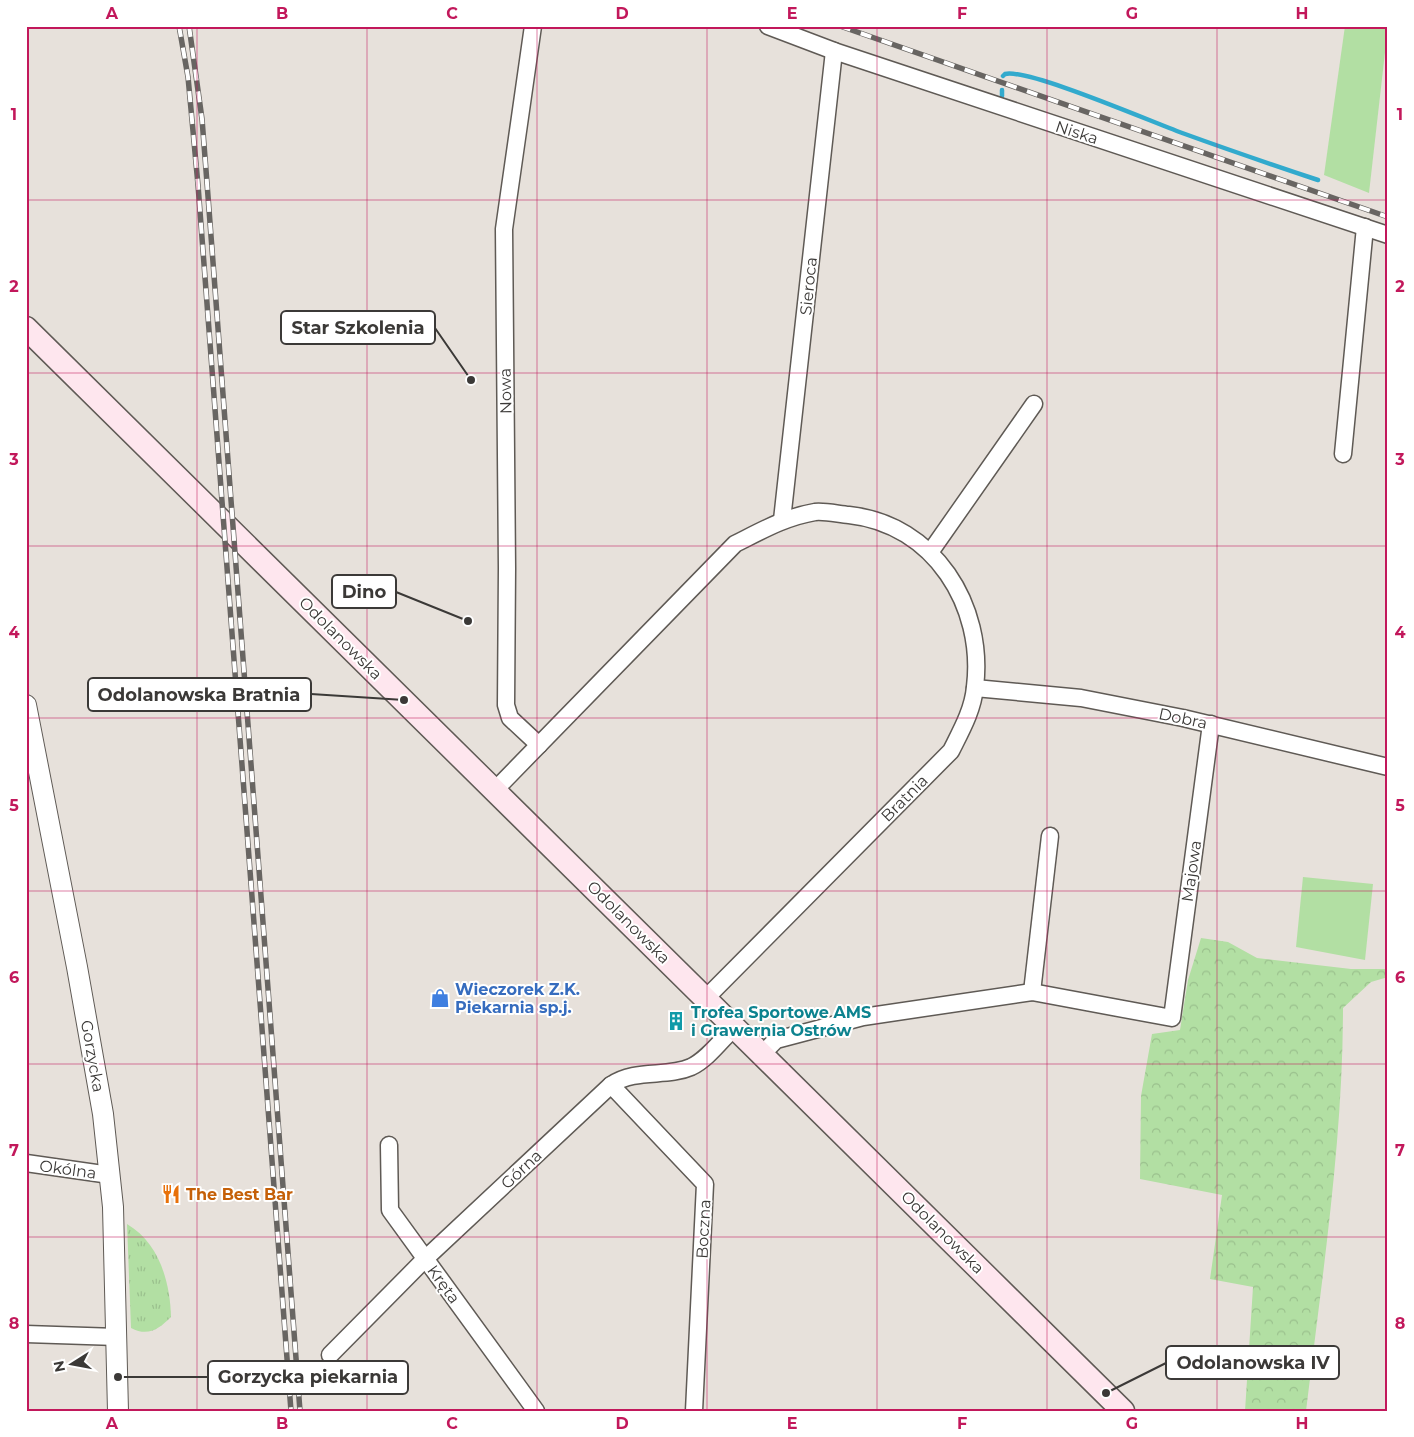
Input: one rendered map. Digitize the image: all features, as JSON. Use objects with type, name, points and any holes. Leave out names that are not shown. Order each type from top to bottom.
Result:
[{"type":"main road","name":"Odolanowska","points":[[26,328],[1123,1411]]},
{"type":"street","name":"Nowa","points":[[533,26],[504,229],[507,568],[506,705],[510,718],[539,745]]},
{"type":"street","name":"Niska","points":[[768,26],[834,52],[1388,235]]},
{"type":"street","name":"Sieroca","points":[[782,520],[834,52]]},
{"type":"street","points":[[1343,454],[1365,228]]},
{"type":"street","points":[[931,551],[1034,404]]},
{"type":"street","name":"Bratnia","points":[[495,790],[735,544],[782,520],[817,512],[861,516],[899,529],[931,551],[951,577],[967,612],[975,644],[976,688],[968,714],[951,751],[706,998]]},
{"type":"street","name":"Dobra","points":[[976,688],[1081,698],[1211,724],[1388,767]]},
{"type":"street","name":"Gorzycka","points":[[26,705],[32,764],[103,1114],[114,1207],[118,1411]]},
{"type":"street","name":"Majowa","points":[[1032,992],[1172,1018],[1211,724]]},
{"type":"street","points":[[762,1054],[776,1040],[863,1017],[1032,992],[1050,836]]},
{"type":"street","name":"Górna","points":[[330,1355],[425,1259],[611,1084],[629,1076],[691,1067],[700,1061],[735,1027]]},
{"type":"street","name":"Boczna","points":[[611,1084],[705,1184],[694,1411]]},
{"type":"street","name":"Kręta","points":[[388,1145],[390,1210],[536,1411]]},
{"type":"street","name":"Okólna","points":[[26,1163],[110,1175]]},
{"type":"street","points":[[26,1334],[117,1337]]},
{"type":"green space","points":[[1345,26],[1388,26],[1369,193],[1324,175]]},
{"type":"green space","points":[[1303,877],[1373,884],[1365,960],[1296,947]]},
{"type":"green space","points":[[1201,938],[1228,942],[1257,958],[1351,969],[1388,969],[1388,977],[1371,982],[1343,1008],[1336,1159],[1306,1411],[1245,1411],[1253,1287],[1210,1279],[1222,1195],[1140,1179],[1141,1096],[1152,1034],[1180,1030],[1188,980]]},
{"type":"green space","points":[[127,1224],[147,1241],[155,1252],[161,1264],[168,1290],[171,1317],[158,1328],[148,1332],[137,1331],[131,1328]]},
{"type":"waterway","points":[[1003,76],[1005,74],[1018,74],[1064,87],[1185,134],[1318,180]]},
{"type":"waterway","points":[[1002,90],[1002,96]]},
{"type":"railway","points":[[179,26],[188,77],[198,185],[291,1411]]},
{"type":"railway","points":[[189,26],[202,119],[300,1411]]},
{"type":"railway","points":[[840,26],[1388,217]]},
{"type":"place","name":"Star Szkolenia","points":[[471,380]]},
{"type":"place","name":"Dino","points":[[468,621]]},
{"type":"place","name":"Odolanowska Bratnia","points":[[404,700]]},
{"type":"place","name":"Wieczorek Z.K. Piekarnia sp.j.","points":[[440,998]]},
{"type":"place","name":"Trofea Sportowe AMS i Grawernia Ostrów","points":[[676,1021]]},
{"type":"place","name":"The Best Bar","points":[[171,1194]]},
{"type":"place","name":"Gorzycka piekarnia","points":[[118,1377]]},
{"type":"place","name":"Odolanowska IV","points":[[1106,1393]]}]
